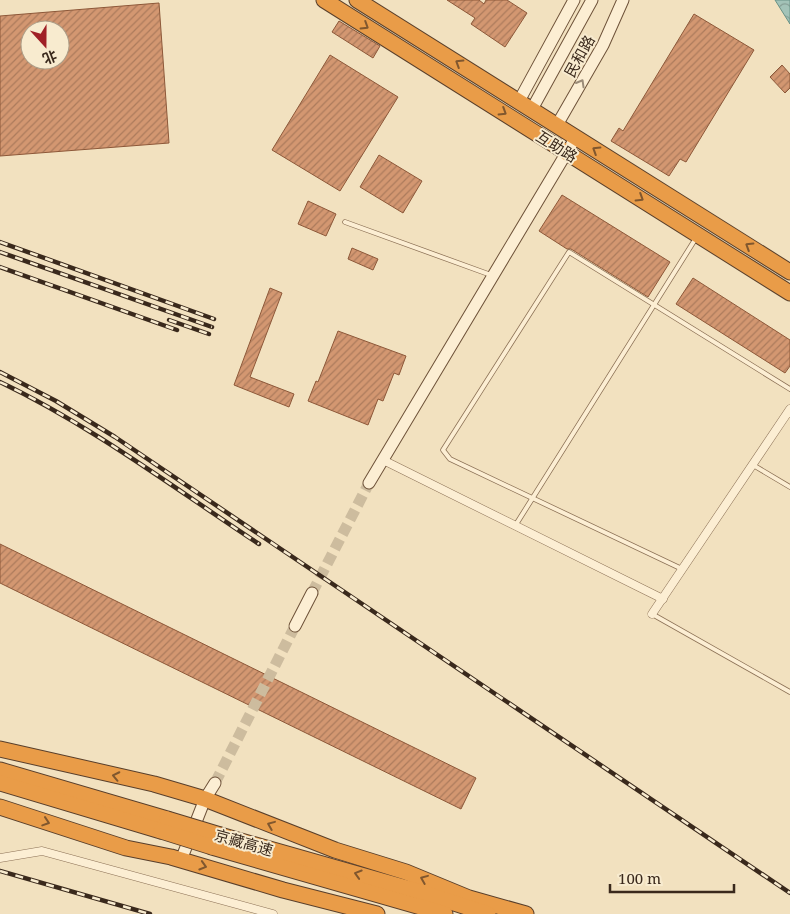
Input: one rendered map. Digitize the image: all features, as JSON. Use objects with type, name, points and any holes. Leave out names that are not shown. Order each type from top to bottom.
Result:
[{"type":"highway","name":"互助路","points":[[324,0],[790,293]]},
{"type":"highway","name":"互助路","points":[[357,0],[790,272]]},
{"type":"highway","points":[[0,749],[154,784],[205,799],[335,850],[406,872],[469,898],[526,914]]},
{"type":"highway","name":"京藏高速","points":[[0,770],[164,825],[445,914]]},
{"type":"highway","name":"京藏高速","points":[[0,783],[164,825]]},
{"type":"highway","points":[[0,807],[126,848],[181,860],[283,890],[377,914]]},
{"type":"highway","name":"京藏高速","points":[[216,841],[417,891],[488,914]]},
{"type":"main road","points":[[525,105],[574,0]]},
{"type":"main road","name":"民和路","points":[[525,105],[573,36],[592,0]]},
{"type":"main road","name":"民和路","points":[[557,125],[603,45],[623,0]]},
{"type":"main road","points":[[369,483],[576,137]]},
{"type":"main road","points":[[296,626],[312,593]]},
{"type":"main road","points":[[181,860],[205,799],[214,783]]},
{"type":"street","points":[[652,614],[790,409]]},
{"type":"street","points":[[383,460],[663,599]]},
{"type":"street","points":[[0,858],[42,851],[273,914]]},
{"type":"lane","points":[[345,222],[493,276]]},
{"type":"lane","points":[[515,526],[698,235]]},
{"type":"lane","points":[[683,570],[450,459],[443,450],[569,252],[790,389]]},
{"type":"lane","points":[[753,465],[790,487]]},
{"type":"lane","points":[[652,614],[790,692]]},
{"type":"water","points":[[775,0],[790,0],[790,24]]},
{"type":"building","points":[[447,0],[479,0],[484,4],[486,0],[507,0],[527,13],[505,47],[471,24],[475,18]]},
{"type":"building","points":[[159,3],[169,143],[0,156],[0,16]]},
{"type":"building","points":[[694,14],[754,50],[686,162],[680,159],[669,176],[611,141],[619,128],[623,131]]},
{"type":"building","points":[[339,21],[380,46],[373,58],[332,32]]},
{"type":"building","points":[[330,55],[398,97],[340,191],[272,150]]},
{"type":"building","points":[[782,65],[790,74],[790,88],[785,93],[770,77]]},
{"type":"building","points":[[379,155],[422,181],[403,213],[360,187]]},
{"type":"building","points":[[562,195],[670,262],[648,297],[539,231]]},
{"type":"building","points":[[308,201],[336,214],[326,236],[298,224]]},
{"type":"building","points":[[352,248],[378,259],[373,270],[348,259]]},
{"type":"building","points":[[693,278],[790,340],[790,366],[785,373],[676,304]]},
{"type":"building","points":[[270,288],[282,293],[250,377],[294,394],[289,407],[234,385]]},
{"type":"building","points":[[338,331],[406,356],[399,375],[394,373],[383,401],[378,399],[368,425],[308,401],[316,381],[318,382]]},
{"type":"building","points":[[0,544],[476,778],[461,809],[0,583]]},
{"type":"tunnel","points":[[312,593],[369,483]]},
{"type":"tunnel","points":[[215,783],[295,626]]},
{"type":"railway","points":[[0,242],[214,319]]},
{"type":"railway","points":[[0,252],[212,327]]},
{"type":"railway","points":[[0,267],[177,330]]},
{"type":"railway","points":[[169,320],[209,334]]},
{"type":"railway","points":[[0,372],[56,401],[115,437],[790,893]]},
{"type":"railway","points":[[0,382],[34,399],[100,438],[259,544]]},
{"type":"railway","points":[[0,871],[150,914]]}]
